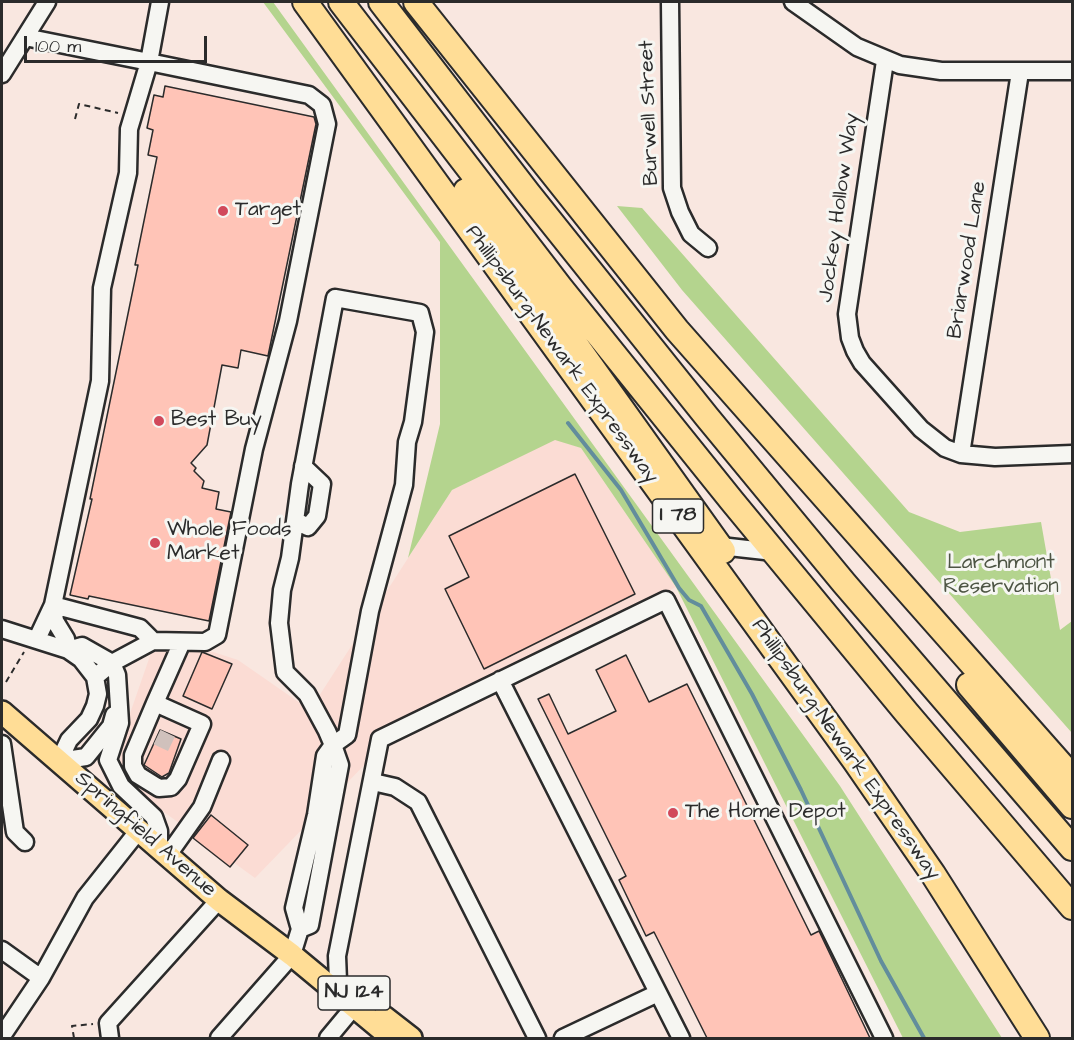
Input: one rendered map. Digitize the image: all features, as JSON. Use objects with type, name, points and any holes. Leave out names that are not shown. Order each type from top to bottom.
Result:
[{"type":"highway","name":"Phillipsburg-Newark Expressway","points":[[305,2],[829,724],[933,874],[1037,1038]]},
{"type":"highway","points":[[381,2],[528,193],[699,407],[844,583],[1072,848]]},
{"type":"highway","points":[[416,2],[670,321],[858,537],[1072,777]]},
{"type":"highway","name":"Phillipsburg-Newark Expressway","points":[[346,9],[589,323],[774,552],[1072,907]]},
{"type":"highway","points":[[346,9],[395,92],[720,546],[778,632],[829,724]]},
{"type":"highway","points":[[858,537],[947,660],[1072,806]]},
{"type":"main road","name":"Springfield Avenue","points":[[2,712],[219,900],[292,955],[353,1008],[392,1038]]},
{"type":"main road","name":"Springfield Avenue","points":[[292,955],[338,981],[411,1038]]},
{"type":"street","points":[[2,75],[47,2]]},
{"type":"street","points":[[31,644],[53,605],[100,381],[102,288],[128,173],[129,129],[149,62],[160,2]]},
{"type":"street","name":"Burwell Street","points":[[670,2],[672,188],[685,224],[698,242],[708,248]]},
{"type":"street","points":[[793,2],[843,39],[885,61],[941,71],[1072,71]]},
{"type":"street","points":[[25,37],[309,95],[322,105],[327,117],[288,321],[254,449],[217,635],[211,641],[153,641],[112,663],[95,677]]},
{"type":"street","name":"Jockey Hollow Way","points":[[885,61],[849,291],[848,331],[862,363],[921,429],[945,448],[961,454],[995,457],[1072,454]]},
{"type":"street","name":"Briarwood Lane","points":[[961,454],[1020,72]]},
{"type":"street","points":[[219,1038],[292,955],[300,929],[294,908],[315,815],[325,756],[333,744],[347,735],[370,611],[404,485],[407,442],[413,422],[425,332],[420,313],[335,298],[303,466],[322,484],[317,516],[308,527],[296,521],[282,590],[279,623],[285,672],[307,694],[333,744]]},
{"type":"street","points":[[720,546],[774,552]]},
{"type":"street","points":[[338,981],[337,956],[380,739],[666,600],[884,1038]]},
{"type":"street","points":[[53,605],[140,628],[153,641]]},
{"type":"street","points":[[53,605],[55,621],[66,639],[68,650],[81,659],[95,677],[98,694],[89,719],[69,740],[59,761]]},
{"type":"street","points":[[2,629],[31,644],[68,650],[82,646],[112,663],[117,675],[120,723],[108,760],[121,786],[154,817],[164,852]]},
{"type":"street","points":[[155,703],[202,724],[183,745],[177,779],[171,787],[159,788],[138,775],[133,766],[134,755],[153,732],[155,703],[182,642]]},
{"type":"street","points":[[500,680],[681,1038]]},
{"type":"street","points":[[59,761],[86,757],[111,726],[118,699]]},
{"type":"street","points":[[18,725],[2,745],[15,832],[25,842]]},
{"type":"street","points":[[164,852],[202,807],[221,760]]},
{"type":"street","points":[[373,782],[395,787],[418,802],[537,1038]]},
{"type":"street","points":[[2,1036],[40,978],[85,898],[139,830]]},
{"type":"street","points":[[109,1031],[219,900]]},
{"type":"street","points":[[2,950],[40,978]]},
{"type":"street","points":[[563,1038],[658,993]]},
{"type":"street","points":[[328,1038],[353,1008]]},
{"type":"path","points":[[75,119],[79,104],[133,116]]},
{"type":"path","points":[[6,682],[31,644]]},
{"type":"path","points":[[74,1038],[72,1026],[109,1031]]},
{"type":"shaded area","points":[[555,439],[581,448],[676,587],[403,725],[255,878],[157,807],[123,776],[118,748],[151,653],[169,647],[213,652],[238,660],[310,710],[452,490]]},
{"type":"green space","points":[[263,2],[273,2],[840,786],[1002,1038],[903,1038],[676,587],[581,448],[555,440],[452,490],[408,558],[440,424],[440,242]]},
{"type":"green space","name":"Larchmont Reservation","points":[[617,206],[642,208],[909,512],[960,532],[1041,522],[1060,630],[1072,621],[1072,733],[682,290]]},
{"type":"building","name":"Target","points":[[165,86],[314,117],[316,124],[268,356],[241,350],[238,368],[222,365],[207,445],[191,463],[196,468],[194,471],[204,481],[202,488],[219,492],[216,509],[231,512],[209,621],[89,596],[88,599],[70,595],[92,499],[90,499],[138,265],[135,265],[157,157],[148,155],[153,130],[147,128],[154,95],[163,97]]},
{"type":"building","points":[[575,474],[635,594],[484,669],[445,589],[469,577],[449,536]]},
{"type":"building","points":[[202,652],[232,664],[212,709],[183,696]]},
{"type":"building","name":"The Home Depot","points":[[626,655],[649,702],[687,684],[811,935],[819,931],[870,1038],[707,1038],[654,932],[646,936],[619,880],[626,876],[538,699],[549,694],[568,734],[616,711],[596,670]]},
{"type":"building","points":[[160,730],[181,739],[169,773],[162,777],[144,765]]},
{"type":"building","points":[[211,815],[248,845],[230,867],[193,838]]},
{"type":"waterway","points":[[568,423],[621,490],[679,588],[689,600],[701,606],[752,694],[801,790],[881,961],[924,1038]]},
{"type":"tunnel","points":[[157,737],[178,747]]},
{"type":"place","name":"Target","points":[[223,211]]},
{"type":"place","name":"Best Buy","points":[[159,421]]},
{"type":"place","name":"Whole Foods Market","points":[[155,543]]},
{"type":"place","name":"The Home Depot","points":[[673,813]]}]
